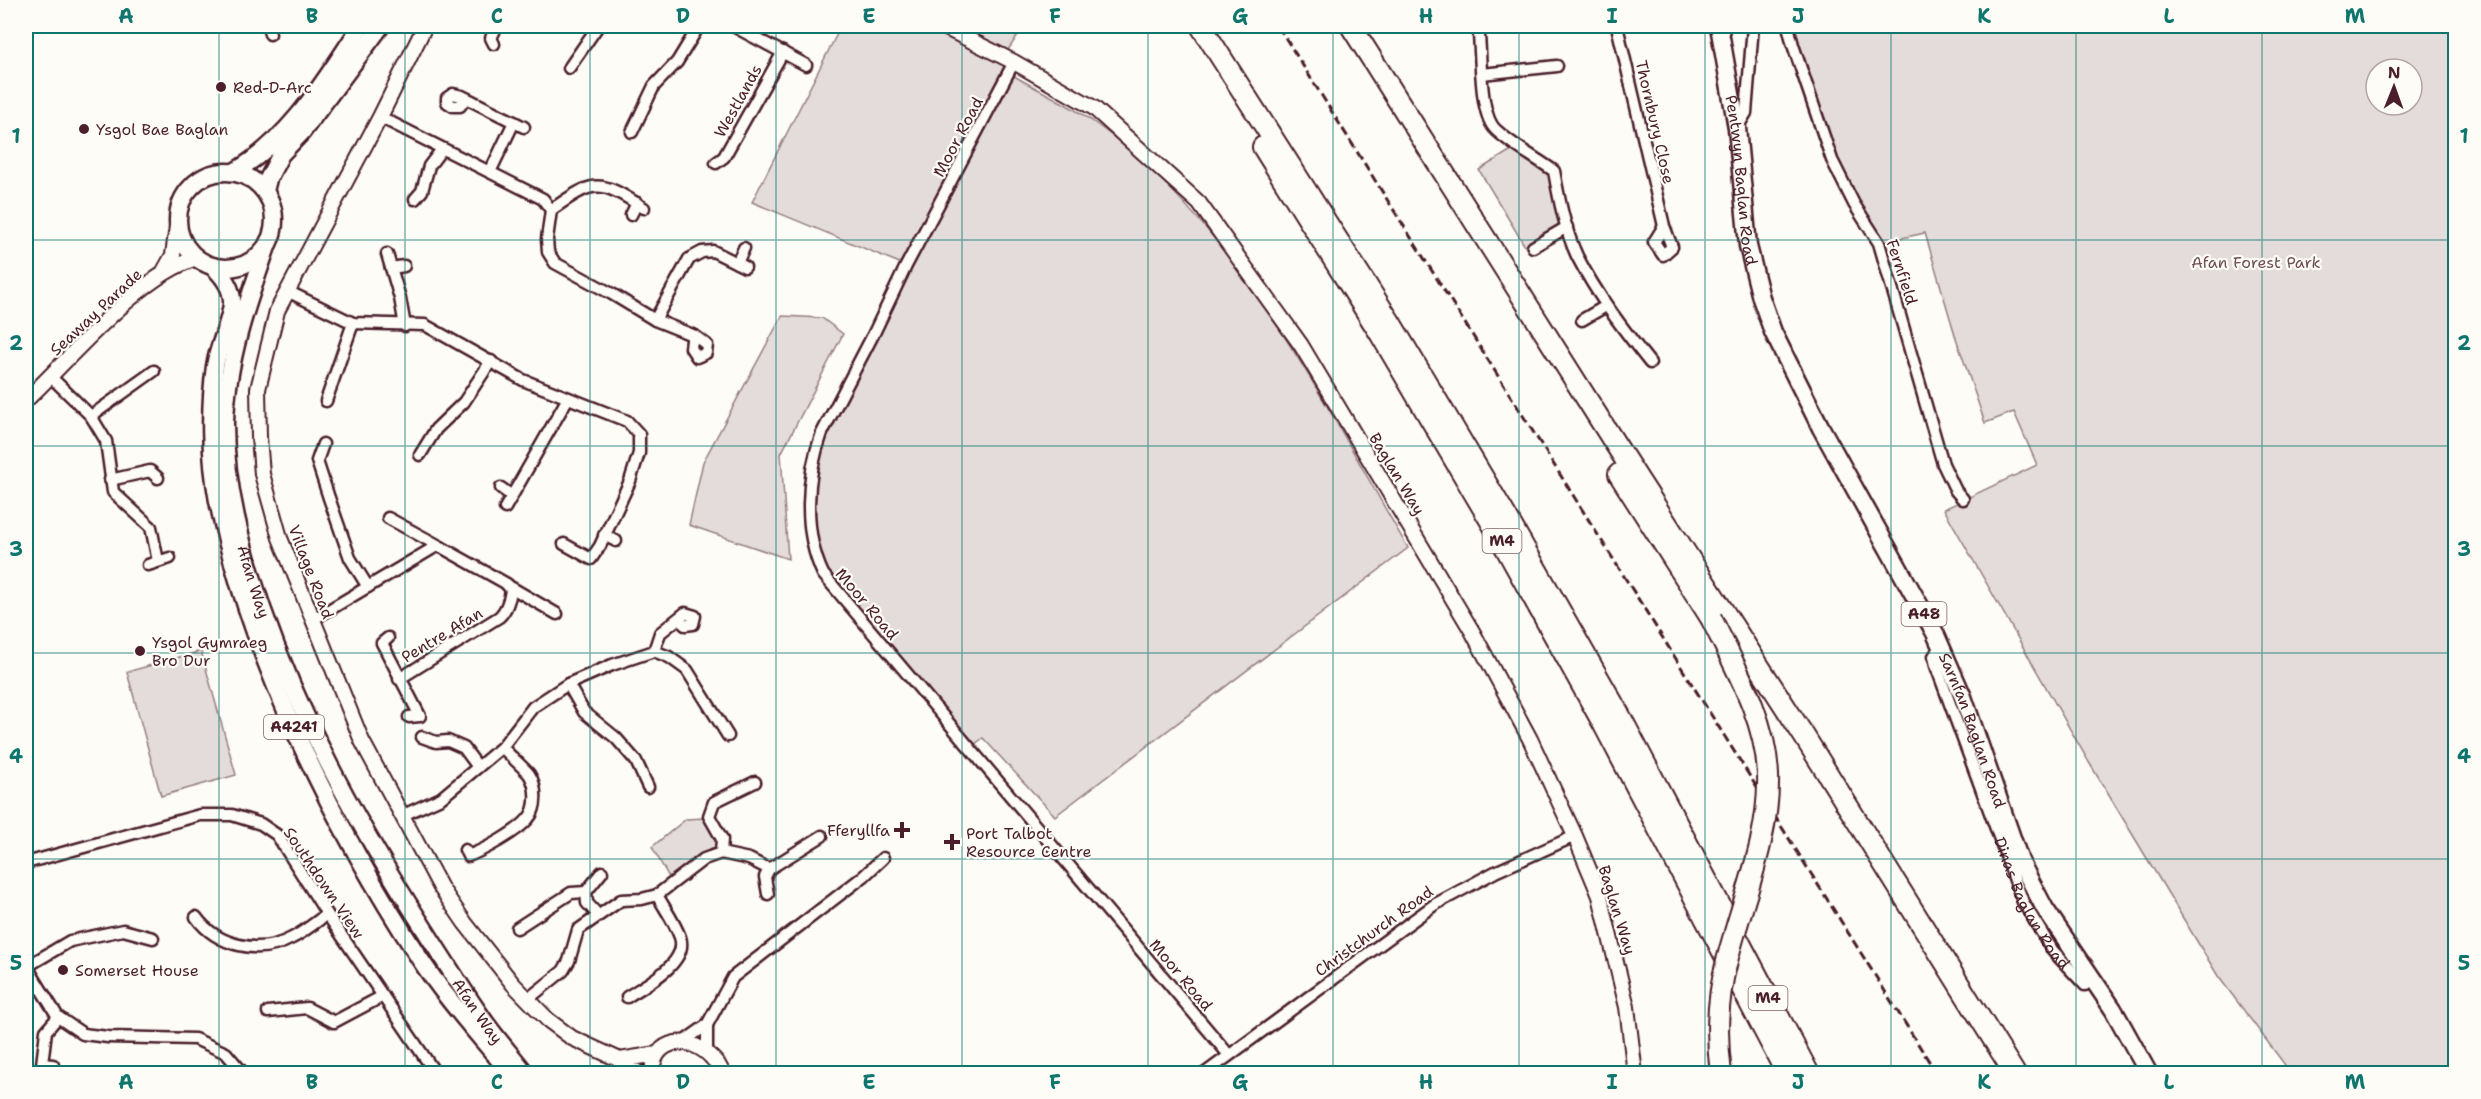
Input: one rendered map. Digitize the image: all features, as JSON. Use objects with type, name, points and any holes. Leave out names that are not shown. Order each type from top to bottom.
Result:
[{"type":"highway","name":"M4","points":[[1186,26],[1378,330],[1499,535],[1610,735],[1787,1074]]},
{"type":"highway","name":"M4","points":[[1201,26],[1390,322],[1501,508],[1620,716],[1809,1074]]},
{"type":"highway","points":[[1335,26],[1711,618],[1748,694],[1760,730],[1768,774],[1766,812],[1755,864],[1726,963],[1719,1002],[1717,1041],[1721,1074]]},
{"type":"highway","points":[[1351,26],[1614,442],[1810,746],[2015,1074]]},
{"type":"main road","points":[[234,172],[256,159],[291,126],[361,26]]},
{"type":"main road","points":[[265,191],[268,179],[281,154],[302,132],[381,26]]},
{"type":"main road","name":"Pentwyn Baglan Road","points":[[1719,26],[1737,128],[1748,246],[1761,298],[1773,332]]},
{"type":"main road","points":[[178,219],[181,203],[189,188],[202,178],[217,172],[234,172],[256,182],[265,191]]},
{"type":"main road","name":"A4241","points":[[265,191],[274,216],[269,241]]},
{"type":"main road","name":"A4241","points":[[178,219],[180,234],[186,247],[197,258],[212,266]]},
{"type":"main road","points":[[212,266],[225,268],[251,261],[269,241]]},
{"type":"main road","name":"Afan Way","points":[[269,241],[238,336],[230,374],[225,423],[228,472],[247,564],[297,700],[313,736],[371,845],[479,1014],[526,1074]]},
{"type":"main road","name":"Afan Way","points":[[212,266],[222,275],[229,288],[232,304],[215,365],[212,426],[216,491],[234,568],[258,638],[300,741],[362,862],[419,957],[511,1074]]},
{"type":"main road","name":"Sarnfan Baglan Road","points":[[1773,332],[1821,428],[1941,648],[1963,697],[2019,861],[2045,909]]},
{"type":"main road","name":"Dinas Baglan Road","points":[[2045,909],[2113,1009],[2149,1074]]},
{"type":"street","name":"Village Road","points":[[425,26],[380,117],[277,311],[258,389],[262,474],[270,508],[312,620],[362,741],[441,888],[465,923],[548,1020],[572,1038],[620,1060],[640,1074]]},
{"type":"street","points":[[494,44],[491,39],[497,26]]},
{"type":"street","points":[[569,68],[598,26]]},
{"type":"street","points":[[632,132],[654,86],[677,63],[699,26]]},
{"type":"street","name":"Westlands","points":[[733,26],[806,65]]},
{"type":"street","name":"Baglan Way","points":[[942,26],[1014,62],[1094,108],[1199,203],[1301,345],[1466,620],[1530,739],[1575,836],[1599,896],[1627,1007],[1635,1074]]},
{"type":"street","points":[[1478,26],[1482,99],[1493,129],[1554,171],[1576,254],[1606,306],[1650,363]]},
{"type":"street","name":"Thornbury Close","points":[[1617,26],[1664,226]]},
{"type":"street","points":[[1737,128],[1746,113],[1753,26]]},
{"type":"street","name":"Fernfield","points":[[1788,26],[1832,160],[1854,204],[1879,243],[1943,464],[1956,491],[1963,499]]},
{"type":"street","name":"Westlands","points":[[716,163],[724,157],[783,52]]},
{"type":"street","name":"Moor Road","points":[[1014,62],[906,266],[822,433],[811,483],[811,541],[823,574],[1229,1055]]},
{"type":"street","points":[[1482,74],[1557,66]]},
{"type":"street","points":[[1540,69],[1542,80]]},
{"type":"street","points":[[462,96],[519,125],[490,172]]},
{"type":"street","points":[[380,117],[543,199],[551,210],[547,239],[548,252],[555,264],[655,320],[695,336]]},
{"type":"street","points":[[415,199],[422,191],[429,166],[442,149]]},
{"type":"street","points":[[551,210],[580,189],[593,185],[606,187],[641,205],[631,215]]},
{"type":"street","name":"Seaway Parade","points":[[163,273],[173,255],[178,219]]},
{"type":"street","points":[[1533,247],[1567,227]]},
{"type":"street","points":[[655,320],[689,258],[702,252],[713,251],[741,265],[744,248]]},
{"type":"street","points":[[387,254],[400,298],[405,326]]},
{"type":"street","name":"Seaway Parade","points":[[26,400],[111,316],[163,273],[197,258]]},
{"type":"street","points":[[391,268],[404,266]]},
{"type":"street","points":[[287,291],[353,323],[425,325],[523,380],[627,421],[639,434],[639,453],[604,535],[591,559],[564,544]]},
{"type":"street","points":[[1582,320],[1606,306]]},
{"type":"street","points":[[326,401],[353,323]]},
{"type":"street","points":[[420,455],[436,429],[464,402],[491,361]]},
{"type":"street","points":[[91,416],[154,370]]},
{"type":"street","points":[[51,377],[91,416],[106,441],[113,492],[151,527],[153,563],[170,558]]},
{"type":"street","points":[[505,508],[568,398]]},
{"type":"street","points":[[323,444],[317,461],[350,558],[368,587]]},
{"type":"street","points":[[110,480],[150,471],[158,478]]},
{"type":"street","points":[[501,489],[512,496]]},
{"type":"street","points":[[388,518],[557,614]]},
{"type":"street","points":[[604,535],[616,541]]},
{"type":"street","points":[[312,620],[429,550],[441,547]]},
{"type":"street","name":"Pentre Afan","points":[[399,679],[500,618],[511,596],[511,590],[507,584]]},
{"type":"street","points":[[654,651],[660,633],[679,619]]},
{"type":"street","name":"Pentre Afan","points":[[388,638],[382,643],[420,716],[410,717]]},
{"type":"street","name":"Dinas Baglan Road","points":[[1941,648],[1934,656],[1936,666],[2018,890],[2053,951],[2085,984]]},
{"type":"street","points":[[401,816],[441,798],[502,747],[534,707],[567,684],[612,664],[654,651],[669,657],[687,670],[728,736]]},
{"type":"street","points":[[567,684],[584,712],[616,738],[636,761],[648,787]]},
{"type":"street","points":[[422,737],[436,742],[448,741],[464,748],[478,767]]},
{"type":"street","points":[[465,850],[468,856],[485,849],[528,820],[534,810],[536,791],[530,776],[502,747]]},
{"type":"street","points":[[721,853],[722,839],[709,816],[714,802],[755,782]]},
{"type":"street","name":"Southdown View","points":[[26,863],[200,815],[232,815],[261,824],[277,836],[431,1072]]},
{"type":"street","points":[[768,894],[765,877],[769,869],[822,836]]},
{"type":"street","name":"Christchurch Road","points":[[1204,1074],[1434,905],[1495,872],[1575,836]]},
{"type":"street","points":[[528,999],[563,971],[569,961],[578,930],[621,900],[642,899],[657,895],[704,859],[721,853],[748,859],[769,869]]},
{"type":"street","points":[[707,1053],[705,1040],[707,1025],[733,977],[848,889],[883,858]]},
{"type":"street","points":[[517,928],[571,894],[586,892],[602,872]]},
{"type":"street","points":[[586,892],[587,903],[598,915]]},
{"type":"street","points":[[627,998],[669,969],[679,958],[681,940],[657,895]]},
{"type":"street","points":[[196,917],[205,929],[219,939],[254,949],[291,939],[327,914]]},
{"type":"street","points":[[153,938],[123,930],[70,941],[26,966],[58,1017],[83,1034],[108,1037],[195,1039],[226,1053],[244,1074]]},
{"type":"street","points":[[268,1012],[307,1008],[334,1022],[383,996]]},
{"type":"street","points":[[53,1065],[42,1064],[46,1031],[58,1017]]},
{"type":"street","points":[[620,1060],[657,1054],[666,1046],[683,1042],[707,1025]]},
{"type":"street","points":[[683,1042],[693,1044],[707,1053],[723,1072]]},
{"type":"street","points":[[652,1074],[657,1054]]},
{"type":"green space","points":[[841,26],[935,26],[1009,63],[902,264],[752,202]]},
{"type":"green space","points":[[959,26],[1024,26],[1008,50]]},
{"type":"green space","name":"Afan Forest Park","points":[[1782,26],[2455,26],[2455,1073],[2291,1073],[2218,976],[2090,764],[1944,509],[2037,465],[2014,412],[1985,423],[1955,335],[1925,233],[1879,243],[1822,133],[1793,37]]},
{"type":"green space","points":[[1009,73],[1095,123],[1146,165],[1192,212],[1234,263],[1272,318],[1308,375],[1408,548],[1055,816],[983,738],[970,748],[823,574],[811,541],[817,448]]},
{"type":"green space","points":[[1513,149],[1547,170],[1562,226],[1526,248],[1479,170]]},
{"type":"green space","points":[[782,316],[822,318],[843,334],[781,454],[788,559],[689,525],[703,462]]},
{"type":"green space","points":[[201,651],[236,775],[161,796],[127,672]]},
{"type":"green space","points":[[705,818],[716,839],[716,850],[700,855],[670,879],[652,847],[686,819]]},
{"type":"railway","points":[[1278,26],[1937,1074]]},
{"type":"place","name":"Red-D-Arc","points":[[221,87]]},
{"type":"place","name":"Ysgol Bae Baglan","points":[[84,129]]},
{"type":"place","name":"Ysgol Gymraeg Bro Dur","points":[[140,651]]},
{"type":"place","name":"Fferyllfa","points":[[902,830]]},
{"type":"place","name":"Port Talbot Resource Centre","points":[[952,842]]},
{"type":"place","name":"Somerset House","points":[[63,970]]}]
